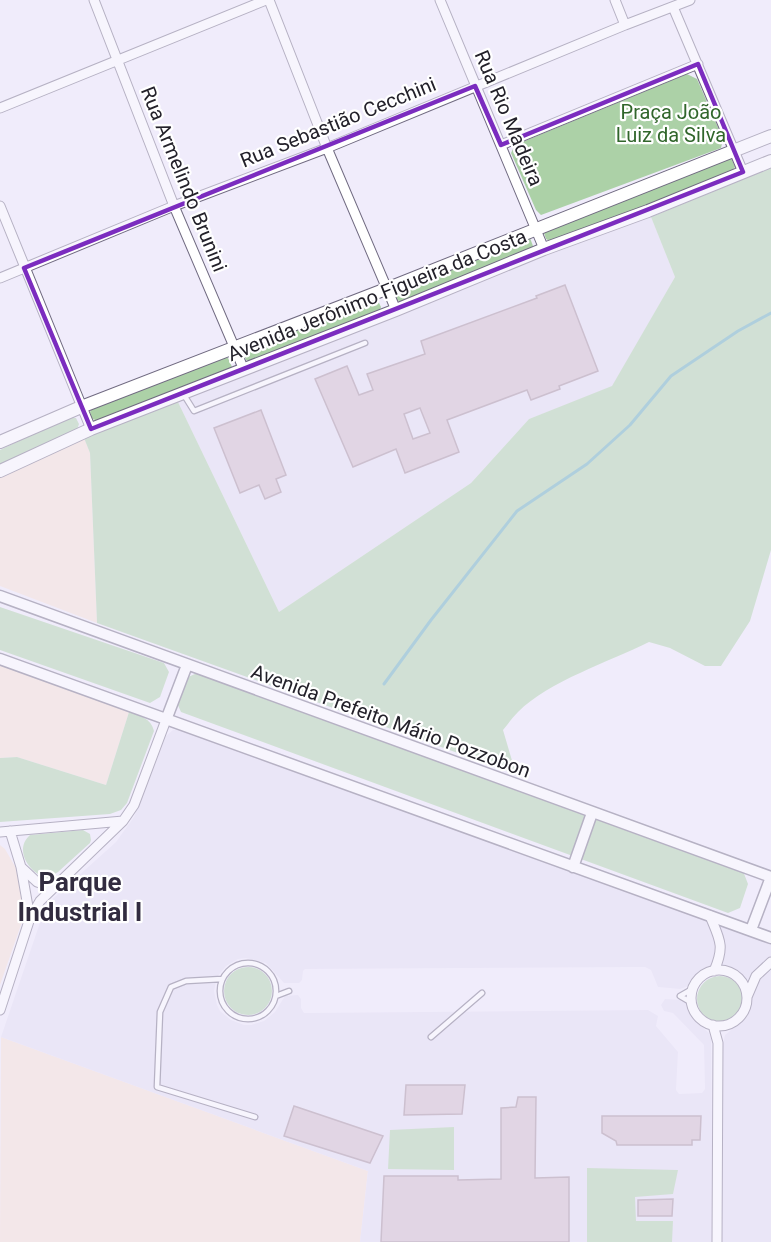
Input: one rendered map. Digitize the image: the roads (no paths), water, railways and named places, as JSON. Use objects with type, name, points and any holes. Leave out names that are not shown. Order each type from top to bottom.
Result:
[{"type":"main road","name":"Avenida Jerônimo Figueira da Costa","points":[[0,442],[81,407],[771,136]]},
{"type":"main road","name":"Avenida Jerônimo Figueira da Costa","points":[[0,471],[91,429],[771,161]]},
{"type":"street","name":"Rua Armelindo Brunini","points":[[94,0],[174,206],[244,370]]},
{"type":"street","points":[[0,108],[267,0],[396,310]]},
{"type":"street","name":"Rua Rio Madeira","points":[[440,0],[544,249]]},
{"type":"street","points":[[615,0],[625,25]]},
{"type":"street","name":"Rua Sebastião Cecchini","points":[[0,278],[690,0]]},
{"type":"street","points":[[673,7],[743,172]]},
{"type":"street","points":[[501,145],[698,63]]},
{"type":"street","points":[[0,206],[91,429]]},
{"type":"street","name":"Avenida Prefeito Mário Pozzobon","points":[[0,596],[771,877]]},
{"type":"street","points":[[0,659],[771,938]]},
{"type":"street","points":[[0,1010],[30,918],[40,901],[52,887],[109,837],[134,805],[187,666]]},
{"type":"street","points":[[573,867],[592,813]]},
{"type":"street","points":[[30,918],[21,867],[5,831],[123,821]]},
{"type":"street","points":[[21,867],[37,882],[52,887]]},
{"type":"street","points":[[751,930],[771,877]]},
{"type":"street","points":[[710,916],[721,949],[721,956],[714,971]]},
{"type":"street","points":[[747,997],[744,985],[734,975],[714,971],[702,977],[694,988],[692,1003],[700,1019],[713,1025],[726,1025],[742,1015],[756,976],[771,962]]},
{"type":"street","points":[[713,1025],[718,1043],[717,1242]]},
{"type":"street","points":[[718,1043],[726,1025]]},
{"type":"lane","points":[[182,394],[194,411],[365,343]]},
{"type":"lane","points":[[249,963],[257,964],[270,973],[276,988],[276,996],[272,1005],[258,1017],[239,1018],[224,1006],[220,998],[222,979],[233,967],[249,963]]},
{"type":"lane","points":[[222,979],[186,981],[171,987],[160,1012],[157,1087],[255,1117]]},
{"type":"lane","points":[[276,988],[289,991],[276,996]]},
{"type":"lane","points":[[432,1036],[482,993]]},
{"type":"waterway","points":[[384,684],[517,511],[587,464],[630,425],[671,376],[738,331],[771,313]]},
{"type":"district","name":"Parque Industrial I","points":[[80,897]]},
{"type":"park label","name":"Praça João Luiz da Silva","points":[[671,124]]}]
